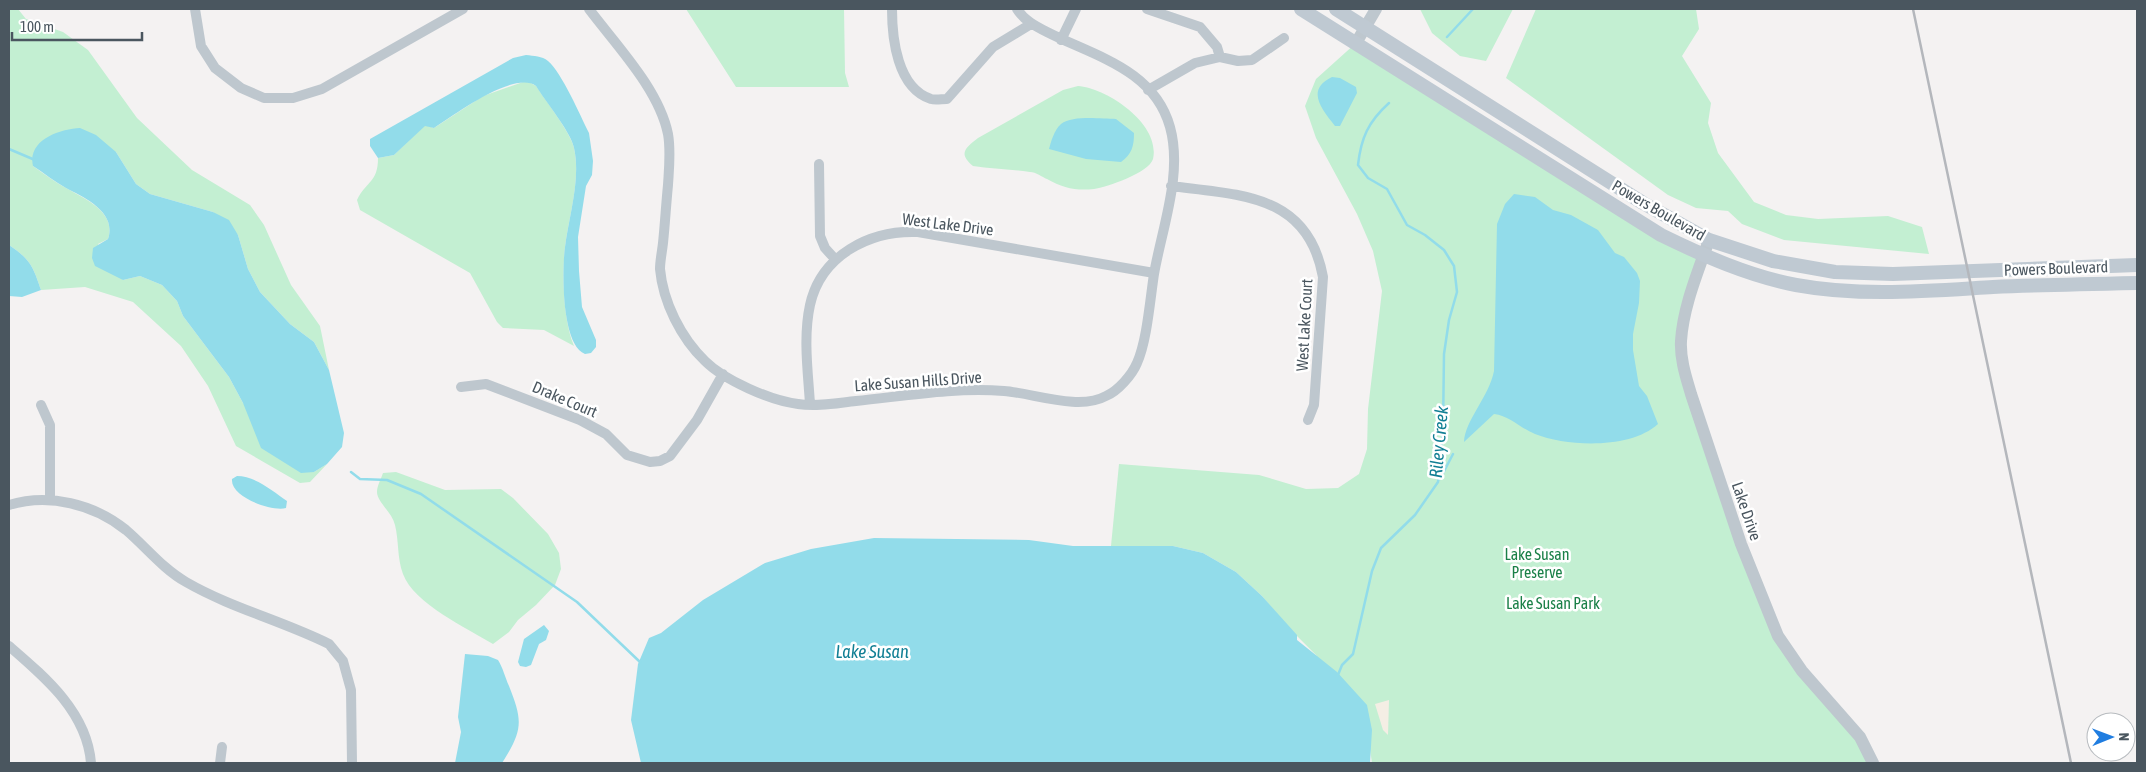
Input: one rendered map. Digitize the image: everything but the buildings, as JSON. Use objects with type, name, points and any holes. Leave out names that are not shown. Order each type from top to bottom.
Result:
[{"type":"main road","name":"Powers Boulevard","points":[[1301,9],[1661,235],[1704,256],[1796,285],[1848,292],[1898,292],[2137,282]]},
{"type":"main road","name":"Powers Boulevard","points":[[1336,9],[1643,203],[1709,240],[1773,261],[1835,272],[1893,274],[2137,265]]},
{"type":"street","points":[[195,9],[201,46],[215,68],[241,88],[264,98],[293,98],[322,89],[463,9]]},
{"type":"street","name":"Lake Susan Hills Drive","points":[[589,9],[640,77],[661,110],[670,150],[660,268],[669,304],[684,335],[705,362],[723,374],[771,397],[797,404],[958,390],[1006,391],[1081,402],[1106,397],[1124,382],[1137,364],[1171,186],[1174,151],[1170,125],[1156,98],[1139,79],[1116,62],[1062,40],[1031,24],[1017,9]]},
{"type":"street","points":[[892,9],[892,28],[898,55],[906,77],[920,93],[932,99],[947,99],[993,47],[1031,24]]},
{"type":"street","points":[[1062,40],[1076,9]]},
{"type":"street","points":[[1146,9],[1200,27],[1217,47],[1220,57]]},
{"type":"street","points":[[1356,43],[1376,9]]},
{"type":"street","points":[[1148,90],[1195,63],[1220,57],[1238,61],[1252,60],[1284,38]]},
{"type":"street","points":[[818,164],[820,236],[825,248],[835,259]]},
{"type":"street","name":"West Lake Court","points":[[1171,186],[1248,198],[1277,207],[1299,222],[1312,240],[1319,257],[1323,285],[1314,405],[1308,420]]},
{"type":"street","name":"West Lake Drive","points":[[810,404],[807,346],[810,304],[818,284],[835,259],[863,241],[898,231],[911,232],[1154,272]]},
{"type":"street","name":"Lake Drive","points":[[1709,240],[1690,295],[1681,341],[1684,370],[1702,429],[1741,544],[1778,636],[1802,671],[1860,737],[1873,763]]},
{"type":"street","name":"Drake Court","points":[[462,386],[486,384],[580,420],[606,434],[627,455],[650,462],[660,461],[670,456],[697,420],[723,374]]},
{"type":"street","points":[[41,405],[50,425],[50,499]]},
{"type":"street","points":[[9,505],[19,502],[50,499],[86,507],[107,517],[126,530],[152,556],[186,582],[329,644],[342,661],[351,690],[352,763]]},
{"type":"street","points":[[10,650],[60,693],[81,726],[90,750],[91,763]]},
{"type":"street","points":[[220,763],[222,747]]},
{"type":"green space","points":[[9,9],[18,9],[26,19],[63,32],[88,50],[137,118],[192,170],[250,205],[264,225],[291,285],[320,326],[329,370],[314,342],[290,324],[260,292],[248,269],[238,235],[213,212],[150,194],[136,184],[116,152],[33,166],[90,202],[104,214],[110,230],[108,239],[98,244],[123,280],[140,276],[162,285],[177,301],[183,316],[229,377],[243,403],[314,472],[327,464],[310,482],[300,483],[236,446],[208,386],[181,346],[133,302],[85,287],[41,290],[30,264],[9,245]]},
{"type":"green space","points":[[686,9],[844,9],[845,73],[849,87],[736,87]]},
{"type":"green space","points":[[1420,9],[1513,9],[1486,61],[1460,56],[1432,33]]},
{"type":"green space","points":[[1536,9],[1696,9],[1699,29],[1682,56],[1711,103],[1708,123],[1718,153],[1754,202],[1786,215],[1818,219],[1888,216],[1922,227],[1929,254],[1784,240],[1742,224],[1728,211],[1696,208],[1668,195],[1506,78]]},
{"type":"green space","name":"Lake Susan Preserve","points":[[1356,43],[1704,256],[1690,295],[1684,370],[1778,636],[1873,763],[1372,763],[1370,749],[1316,655],[1288,627],[1262,596],[1236,572],[1203,553],[1173,546],[1111,546],[1119,464],[1259,475],[1306,489],[1338,488],[1359,474],[1367,449],[1368,409],[1382,291],[1373,251],[1357,214],[1316,138],[1305,106],[1316,79]]},
{"type":"green space","points":[[523,82],[529,82],[536,86],[563,125],[574,148],[576,172],[574,198],[565,247],[564,298],[570,335],[574,346],[544,330],[503,328],[497,322],[470,273],[360,210],[357,200],[374,177],[378,158],[394,155],[425,125],[434,128],[483,96]]},
{"type":"green space","points":[[1078,86],[1103,93],[1129,110],[1140,121],[1149,133],[1153,146],[1153,159],[1150,164],[1127,178],[1094,189],[1081,190],[1064,187],[1032,172],[973,166],[968,162],[965,151],[978,138],[1063,90]]},
{"type":"green space","points":[[396,472],[445,490],[501,489],[513,498],[548,534],[559,553],[561,569],[555,585],[518,620],[509,632],[493,644],[429,605],[409,585],[401,568],[395,525],[379,500],[377,492],[383,473]]},
{"type":"sand","points":[[1389,700],[1388,735],[1383,730],[1375,704]]},
{"type":"water","points":[[526,55],[543,58],[553,67],[570,95],[589,133],[593,161],[592,175],[586,186],[578,237],[582,307],[596,340],[596,347],[591,353],[585,354],[577,348],[571,337],[565,305],[563,272],[574,197],[576,160],[574,148],[563,125],[536,86],[526,83],[514,84],[484,96],[434,128],[425,126],[394,155],[378,158],[370,146],[370,139],[513,58]]},
{"type":"water","points":[[1332,77],[1340,78],[1356,87],[1357,93],[1340,126],[1335,126],[1318,100],[1319,88]]},
{"type":"water","points":[[1080,118],[1116,119],[1134,133],[1132,149],[1121,162],[1086,159],[1049,149],[1056,129],[1066,121]]},
{"type":"water","points":[[80,128],[96,135],[116,152],[136,184],[150,194],[213,212],[229,220],[238,235],[248,269],[260,292],[290,324],[314,342],[329,370],[344,433],[342,447],[327,464],[314,472],[301,473],[261,448],[243,403],[229,377],[183,316],[177,301],[162,285],[140,276],[123,280],[95,266],[92,258],[93,248],[108,239],[110,229],[104,214],[90,201],[62,186],[33,166],[32,157],[35,149],[47,138],[63,131]]},
{"type":"water","points":[[1514,194],[1535,197],[1553,210],[1571,215],[1598,230],[1615,253],[1624,257],[1637,273],[1640,281],[1639,303],[1633,334],[1633,350],[1639,386],[1647,396],[1658,424],[1646,432],[1616,442],[1581,443],[1564,441],[1535,434],[1505,417],[1494,414],[1464,442],[1468,425],[1487,390],[1494,371],[1497,224],[1505,204]]},
{"type":"water","points":[[9,245],[30,264],[41,290],[22,297],[9,296]]},
{"type":"water","points":[[237,476],[250,478],[270,489],[287,501],[286,508],[271,508],[245,497],[233,486],[232,479]]},
{"type":"water","name":"Lake Susan","points":[[874,538],[1029,540],[1073,546],[1173,546],[1203,553],[1236,572],[1262,596],[1297,635],[1297,640],[1337,672],[1367,705],[1372,730],[1370,763],[641,763],[631,720],[638,664],[649,638],[661,633],[703,600],[765,563],[811,549]]},
{"type":"water","points":[[544,625],[549,631],[546,640],[539,644],[531,665],[526,667],[520,666],[518,662],[524,639]]},
{"type":"water","points":[[465,654],[488,656],[498,660],[514,698],[519,725],[514,742],[502,763],[455,763],[461,732],[458,717]]},
{"type":"waterway","name":"Riley Creek","points":[[1447,37],[1473,9]]},
{"type":"waterway","name":"Riley Creek","points":[[1338,675],[1342,665],[1353,654],[1372,571],[1381,548],[1415,515],[1438,482],[1443,429],[1444,354],[1449,320],[1457,292],[1454,266],[1444,250],[1425,235],[1407,225],[1387,189],[1368,178],[1358,165],[1361,147],[1367,131],[1376,117],[1389,103]]},
{"type":"waterway","points":[[9,149],[35,160]]},
{"type":"waterway","points":[[1440,479],[1453,454]]},
{"type":"waterway","points":[[351,472],[360,479],[387,480],[421,494],[577,602],[640,662]]},
{"type":"railway","points":[[1913,9],[2071,763]]},
{"type":"park label","name":"Lake Susan Park","points":[[1553,603]]}]
